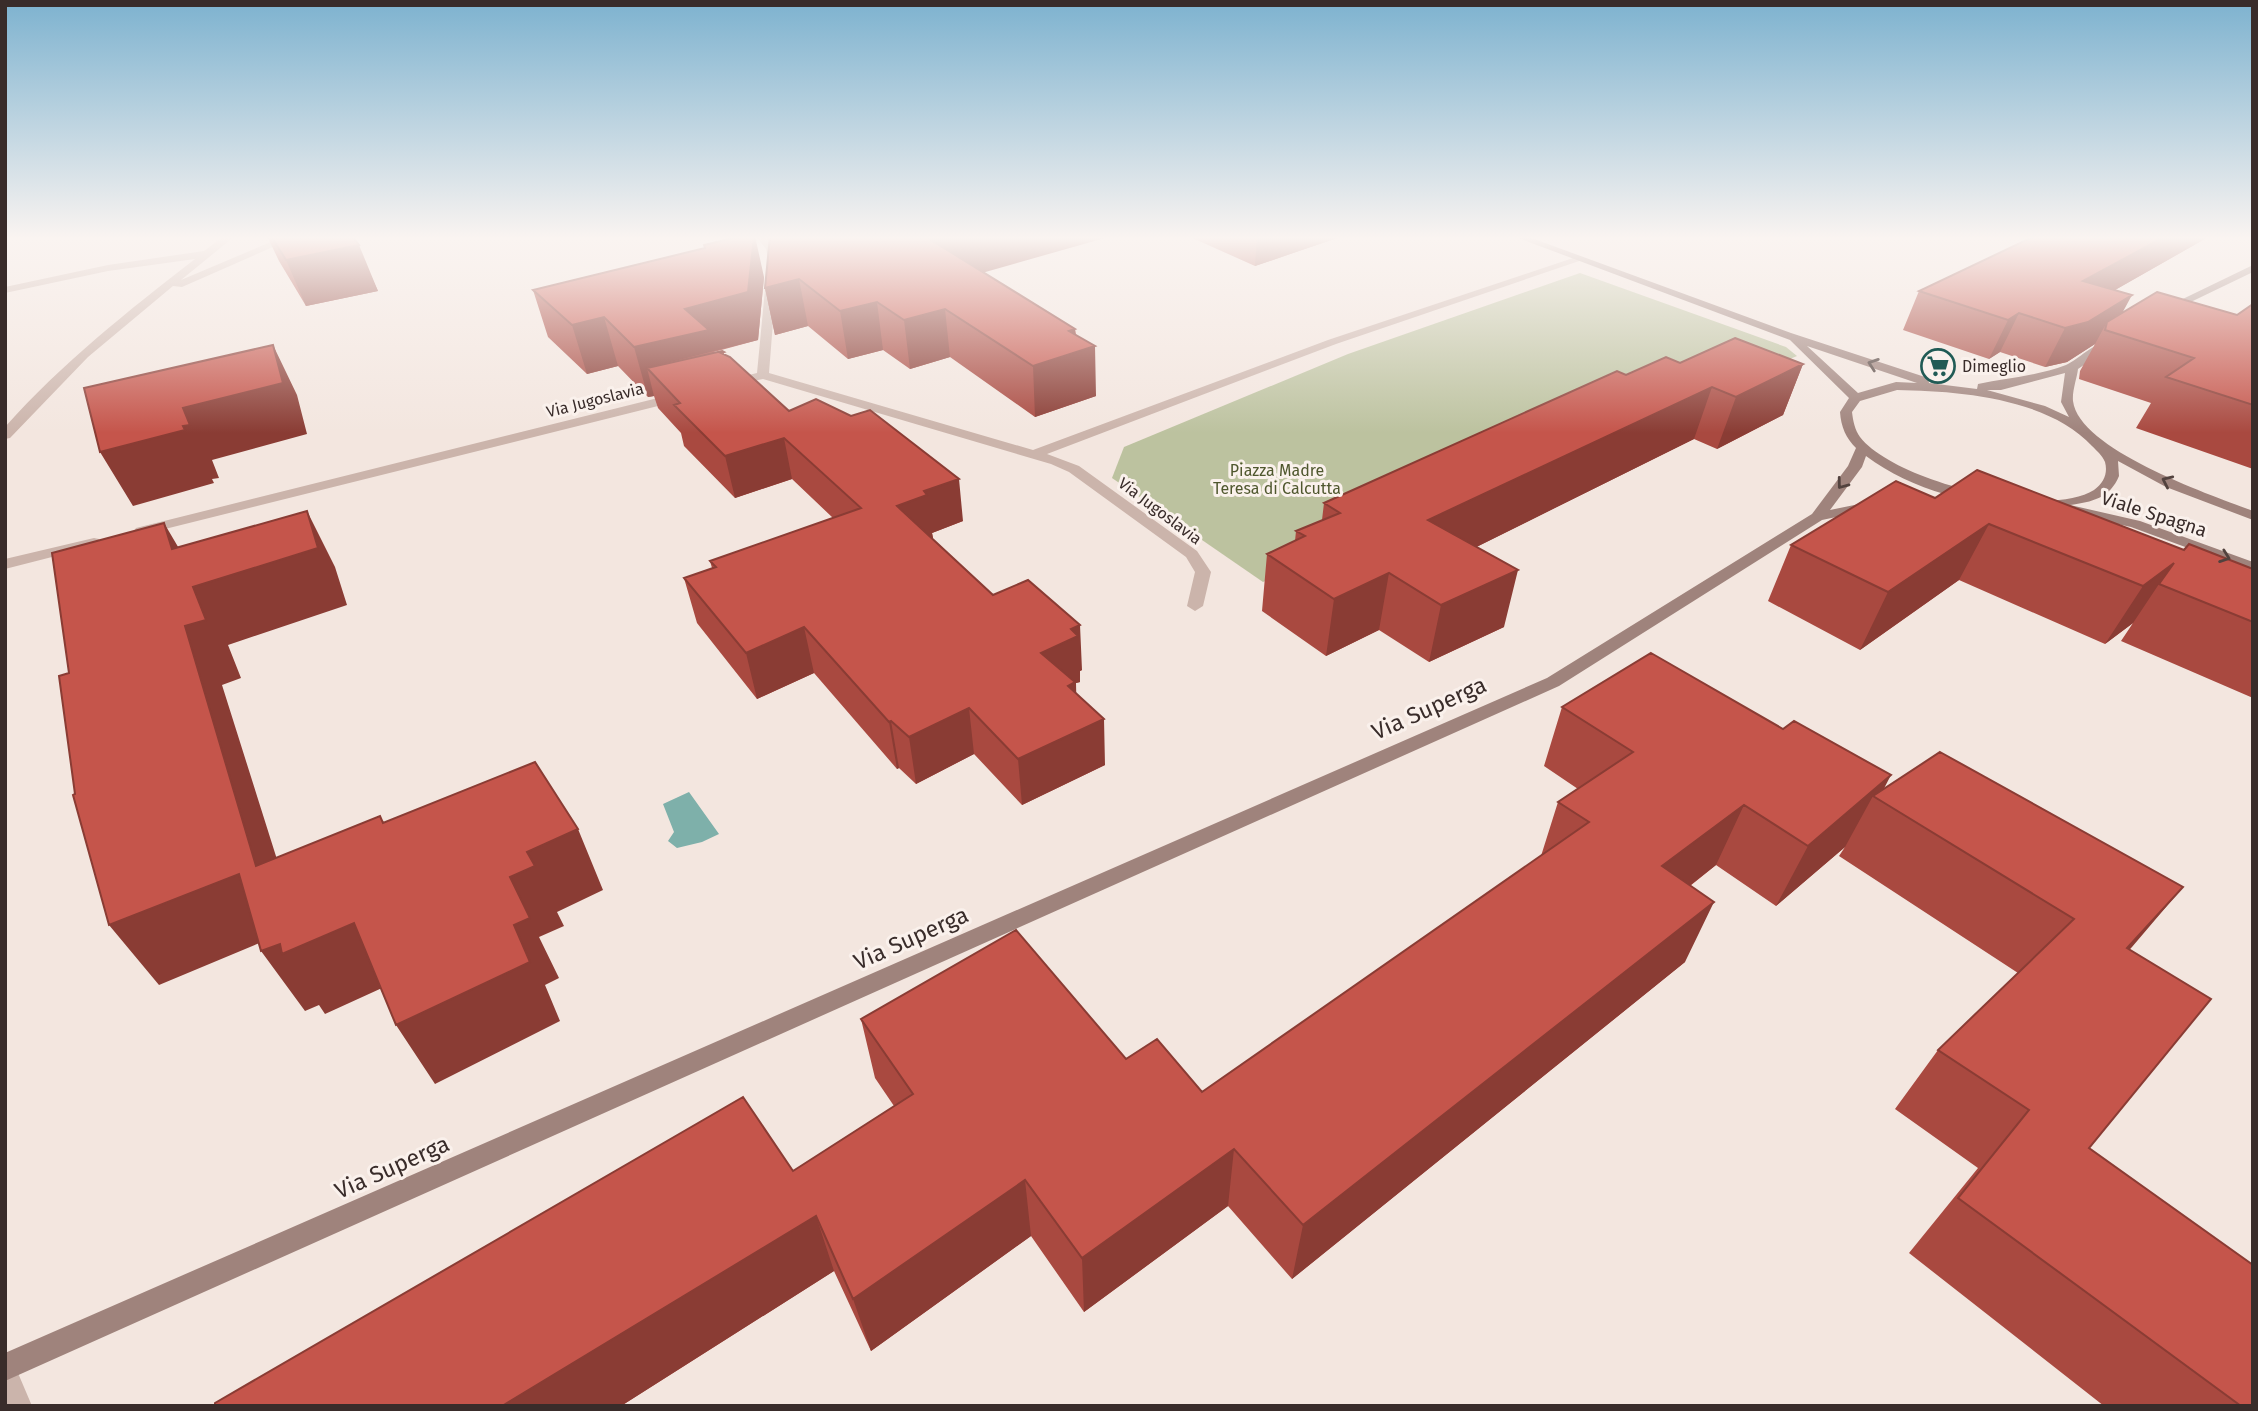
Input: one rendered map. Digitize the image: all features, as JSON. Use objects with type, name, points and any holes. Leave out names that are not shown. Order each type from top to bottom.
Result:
[{"type":"street","points":[[5,435],[64,370],[148,302]]},
{"type":"street","points":[[712,388],[763,375],[769,302]]},
{"type":"street","points":[[1037,453],[1332,342],[1452,302]]},
{"type":"street","points":[[1697,302],[1937,386]]},
{"type":"street","points":[[2151,319],[2185,302]]},
{"type":"street","points":[[1787,335],[1856,398]]},
{"type":"street","points":[[1961,388],[2001,386],[2073,368],[2116,339]]},
{"type":"street","points":[[2073,368],[2067,402],[2085,433]]},
{"type":"street","name":"Via Jugoslavia","points":[[763,375],[1037,453],[1074,469],[1192,554],[1203,572],[1195,606]]},
{"type":"street","points":[[1973,496],[1915,478],[1884,463],[1863,448],[1847,429],[1846,412],[1856,398],[1896,386],[1961,388],[2004,397],[2041,410],[2085,433]]},
{"type":"street","name":"Via Jugoslavia","points":[[5,564],[686,395]]},
{"type":"street","name":"Viale Spagna","points":[[2085,433],[2101,446],[2171,484],[2253,516]]},
{"type":"street","points":[[1919,497],[1973,496],[2042,505],[2085,499],[2104,490],[2113,477],[2113,463],[2101,446]]},
{"type":"street","name":"Via Superga","points":[[1817,517],[1855,467],[1863,448]]},
{"type":"street","name":"Via Superga","points":[[5,1367],[1553,682],[1817,517],[1888,502]]},
{"type":"street","name":"Viale Spagna","points":[[2042,505],[2135,524],[2253,567]]},
{"type":"street","points":[[5,1376],[18,1406]]},
{"type":"green space","name":"Piazza Madre Teresa di Calcutta","points":[[1497,302],[1660,302],[1786,347],[1797,356],[1263,582],[1112,478],[1124,447],[1348,354]]},
{"type":"water","points":[[689,792],[719,834],[702,842],[677,848],[668,841],[674,832],[663,804]]},
{"type":"building","points":[[546,302],[712,302],[685,309],[709,330],[634,347],[604,317],[572,325]]},
{"type":"building","points":[[828,302],[1031,302],[1075,329],[1069,331],[1095,346],[1033,366],[945,309],[904,320],[877,302],[840,311]]},
{"type":"building","points":[[1952,302],[2121,302],[2088,322],[2065,328],[2019,313],[2008,320]]},
{"type":"building","points":[[2141,302],[2191,302],[2237,315],[2253,304],[2253,405],[2166,377],[2194,358],[2105,330],[2107,322]]},
{"type":"building","points":[[1735,338],[1803,364],[1736,397],[1712,387],[1428,520],[1518,570],[1441,605],[1389,573],[1334,599],[1267,554],[1305,536],[1296,531],[1340,513],[1324,503],[1617,371],[1626,375],[1666,357],[1680,363]]},
{"type":"building","points":[[273,345],[283,383],[183,408],[190,425],[183,426],[185,430],[100,452],[84,388]]},
{"type":"building","points":[[724,352],[721,353],[730,357],[789,411],[816,399],[851,416],[870,410],[959,479],[924,491],[927,495],[897,506],[993,595],[1028,580],[1080,625],[1071,629],[1078,636],[1041,653],[1075,682],[1068,686],[1104,719],[1018,759],[969,708],[909,737],[889,722],[804,627],[746,653],[684,578],[716,567],[710,561],[861,508],[784,438],[725,456],[674,405],[680,403],[647,368]]},
{"type":"building","points":[[1977,470],[2184,550],[2189,544],[2253,569],[2253,622],[2159,584],[2174,563],[2143,586],[1989,524],[1888,592],[1791,545],[1896,481],[1935,498]]},
{"type":"building","points":[[307,511],[318,548],[193,587],[206,620],[185,626],[256,866],[380,816],[383,823],[535,762],[578,829],[527,852],[535,866],[510,877],[530,918],[514,925],[530,962],[396,1025],[354,923],[282,954],[280,944],[261,951],[239,874],[109,925],[73,795],[75,794],[59,676],[69,673],[52,553],[164,523],[172,549]]},
{"type":"building","points":[[1651,653],[1783,729],[1794,721],[1891,775],[1808,846],[1744,805],[1662,866],[1714,902],[1303,1225],[1234,1149],[1082,1258],[1025,1180],[853,1299],[816,1216],[502,1406],[215,1406],[215,1403],[743,1097],[793,1171],[913,1094],[861,1019],[1016,930],[1126,1059],[1157,1039],[1202,1092],[1589,822],[1558,802],[1633,752],[1562,707]]},
{"type":"building","points":[[1940,752],[2183,887],[2127,948],[2211,999],[2089,1148],[2253,1265],[2253,1406],[2241,1406],[1958,1198],[2029,1110],[1938,1050],[2074,919],[1873,796]]},
{"type":"place","name":"Dimeglio","points":[[1938,366]]}]
